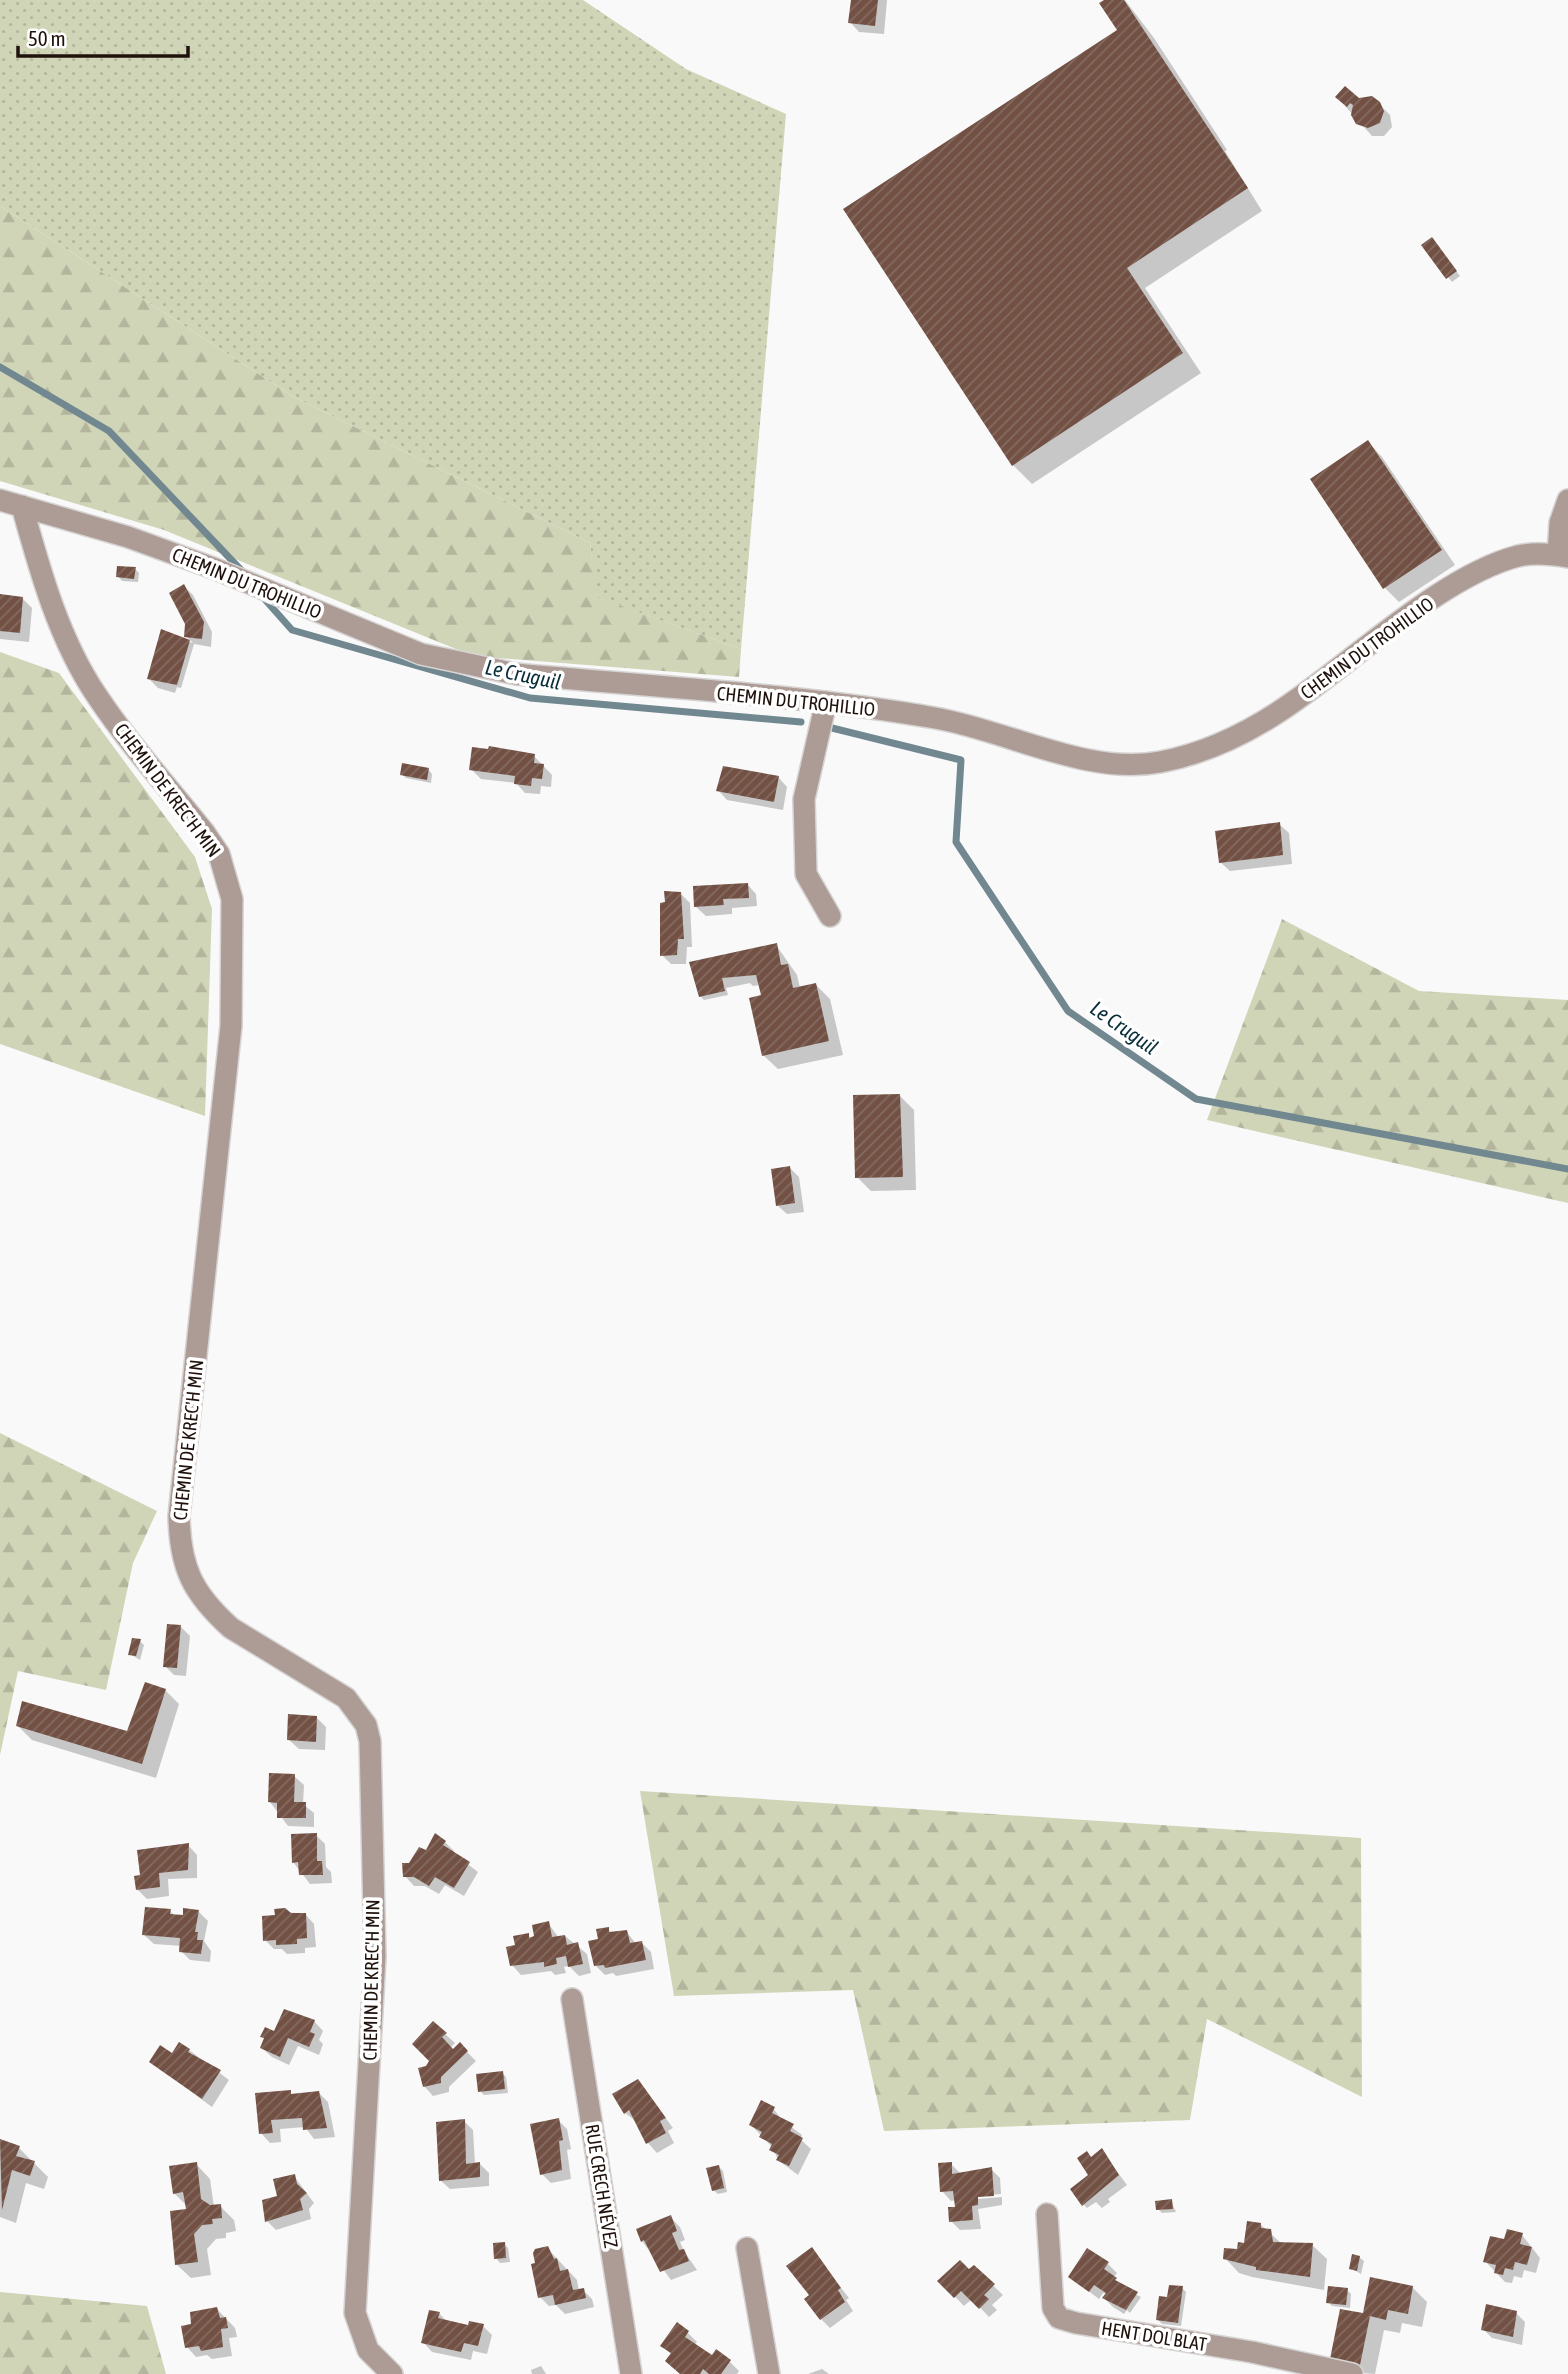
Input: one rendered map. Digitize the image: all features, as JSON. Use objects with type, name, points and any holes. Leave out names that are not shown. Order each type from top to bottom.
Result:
[{"type":"street","name":"CHEMIN DU TROHILLIO","points":[[0,500],[128,537],[201,563],[408,650],[435,658],[516,674],[826,702],[939,718],[1096,761],[1139,765],[1160,762],[1218,744],[1282,710],[1455,583],[1517,556],[1542,553],[1563,556]]},
{"type":"street","points":[[1563,556],[1560,523],[1568,500]]},
{"type":"street","name":"CHEMIN DE KREC'H MIN","points":[[22,506],[38,564],[70,647],[96,695],[204,832],[219,854],[228,876],[234,923],[231,1026],[180,1503],[179,1548],[194,1586],[219,1617],[231,1628],[346,1698],[366,1725],[370,1741],[375,1957],[355,2313],[368,2350],[392,2374]]},
{"type":"street","points":[[826,702],[804,799],[806,874],[830,916]]},
{"type":"street","name":"RUE CRECH NÉVEZ","points":[[572,1999],[631,2374]]},
{"type":"street","name":"HENT DOL BLAT","points":[[1047,2214],[1053,2308],[1059,2318],[1252,2352],[1352,2374]]},
{"type":"street","points":[[747,2248],[769,2374]]},
{"type":"green space","points":[[0,0],[583,0],[686,69],[786,114],[741,649],[596,597],[590,543],[294,397],[0,206]]},
{"type":"green space","points":[[0,206],[294,397],[590,543],[597,597],[741,649],[739,677],[473,656],[164,530],[0,481]]},
{"type":"green space","points":[[0,652],[59,673],[195,857],[212,909],[205,1116],[0,1044]]},
{"type":"green space","points":[[1282,919],[1419,991],[1568,1000],[1568,1203],[1207,1120]]},
{"type":"green space","points":[[0,1433],[157,1511],[133,1563],[106,1690],[18,1671],[0,1755]]},
{"type":"green space","points":[[640,1791],[1361,1838],[1362,2097],[1207,2019],[1190,2120],[884,2131],[853,1990],[674,1996]]},
{"type":"green space","points":[[0,2292],[147,2306],[166,2374],[0,2374]]},
{"type":"building","points":[[851,0],[878,0],[875,26],[848,23]]},
{"type":"building","points":[[1104,0],[1124,0],[1248,188],[1127,268],[1183,353],[1012,466],[843,209],[1117,30],[1099,3]]},
{"type":"building","points":[[1345,86],[1359,98],[1372,96],[1380,102],[1384,111],[1380,123],[1368,128],[1356,124],[1351,115],[1353,105],[1350,103],[1347,107],[1335,97]]},
{"type":"building","points":[[1432,237],[1457,271],[1446,279],[1421,245]]},
{"type":"building","points":[[1368,440],[1442,550],[1383,589],[1310,479]]},
{"type":"building","points":[[117,566],[136,567],[134,579],[116,577]]},
{"type":"building","points":[[184,584],[204,622],[202,639],[184,637],[185,624],[169,593]]},
{"type":"building","points":[[0,594],[23,597],[20,633],[0,631]]},
{"type":"building","points":[[161,629],[190,640],[177,685],[147,679]]},
{"type":"building","points":[[489,746],[535,754],[534,763],[544,764],[542,779],[532,778],[531,786],[514,784],[515,776],[469,770],[472,747],[488,749]]},
{"type":"building","points":[[402,763],[429,768],[427,780],[400,775]]},
{"type":"building","points":[[723,766],[779,776],[774,802],[716,791]]},
{"type":"building","points":[[1280,822],[1283,855],[1219,863],[1215,831]]},
{"type":"building","points":[[748,883],[749,898],[723,899],[724,905],[694,907],[693,886]]},
{"type":"building","points":[[664,891],[681,892],[684,939],[678,939],[677,955],[660,956],[660,903],[665,902]]},
{"type":"building","points":[[777,943],[781,965],[788,964],[793,988],[816,983],[829,1041],[762,1056],[749,998],[761,995],[756,975],[722,978],[725,991],[699,997],[689,962]]},
{"type":"building","points":[[900,1094],[903,1177],[855,1178],[853,1095]]},
{"type":"building","points":[[790,1166],[795,1203],[776,1206],[771,1169]]},
{"type":"building","points":[[167,1624],[181,1625],[177,1668],[163,1667]]},
{"type":"building","points":[[132,1638],[141,1639],[136,1656],[128,1655]]},
{"type":"building","points":[[145,1682],[166,1689],[142,1764],[16,1726],[22,1701],[127,1731]]},
{"type":"building","points":[[288,1714],[317,1716],[316,1742],[287,1740]]},
{"type":"building","points":[[269,1773],[295,1774],[294,1802],[306,1802],[306,1818],[277,1818],[277,1803],[268,1802]]},
{"type":"building","points":[[317,1833],[317,1861],[322,1861],[323,1875],[299,1875],[298,1862],[292,1863],[291,1834]]},
{"type":"building","points":[[435,1833],[446,1841],[443,1845],[470,1862],[454,1888],[435,1877],[429,1886],[414,1877],[403,1877],[402,1863],[409,1863],[419,1847],[426,1850]]},
{"type":"building","points":[[189,1843],[188,1870],[159,1873],[160,1887],[136,1890],[134,1876],[140,1875],[137,1850]]},
{"type":"building","points":[[145,1907],[171,1909],[170,1914],[183,1915],[183,1908],[199,1910],[195,1932],[198,1932],[197,1940],[203,1940],[201,1954],[179,1952],[180,1938],[142,1935]]},
{"type":"building","points":[[285,1908],[291,1913],[306,1913],[307,1938],[297,1939],[297,1944],[276,1945],[276,1940],[263,1941],[262,1916],[275,1915],[274,1909]]},
{"type":"building","points":[[549,1921],[552,1937],[565,1935],[567,1945],[578,1942],[583,1964],[568,1967],[566,1956],[556,1958],[557,1964],[544,1967],[544,1962],[510,1966],[506,1947],[515,1945],[513,1936],[529,1933],[529,1938],[534,1936],[532,1925]]},
{"type":"building","points":[[609,1927],[609,1932],[627,1930],[630,1943],[642,1941],[646,1960],[605,1968],[604,1965],[594,1966],[588,1941],[598,1939],[596,1929]]},
{"type":"building","points":[[284,2009],[315,2020],[310,2032],[315,2034],[309,2047],[288,2038],[280,2057],[260,2048],[264,2038],[260,2037],[265,2027],[274,2031]]},
{"type":"building","points":[[433,2021],[447,2033],[442,2037],[453,2049],[460,2042],[468,2051],[441,2077],[441,2083],[423,2087],[418,2068],[426,2066],[429,2061],[412,2044]]},
{"type":"building","points":[[179,2042],[190,2049],[188,2052],[221,2070],[202,2099],[149,2062],[160,2045],[172,2053]]},
{"type":"building","points":[[503,2071],[505,2089],[478,2092],[476,2074]]},
{"type":"building","points":[[638,2079],[666,2118],[660,2121],[666,2133],[646,2144],[629,2110],[624,2114],[612,2094]]},
{"type":"building","points":[[291,2090],[291,2094],[319,2091],[327,2128],[303,2130],[302,2118],[271,2120],[273,2133],[259,2134],[255,2093]]},
{"type":"building","points":[[761,2100],[775,2107],[772,2113],[794,2124],[790,2131],[803,2138],[789,2166],[776,2160],[779,2155],[769,2150],[772,2144],[759,2137],[762,2132],[749,2125]]},
{"type":"building","points":[[559,2118],[563,2140],[559,2141],[562,2170],[540,2175],[530,2124]]},
{"type":"building","points":[[465,2119],[466,2164],[480,2162],[480,2177],[439,2181],[436,2122]]},
{"type":"building","points":[[0,2139],[20,2146],[16,2156],[35,2161],[30,2176],[12,2170],[2,2210]]},
{"type":"building","points":[[1102,2148],[1119,2175],[1082,2206],[1070,2189],[1088,2175],[1077,2158],[1087,2151],[1091,2157]]},
{"type":"building","points":[[197,2162],[201,2199],[210,2205],[221,2204],[222,2218],[212,2219],[213,2224],[202,2225],[194,2234],[198,2262],[175,2265],[170,2211],[186,2209],[183,2192],[173,2194],[169,2166]]},
{"type":"building","points":[[952,2162],[952,2174],[992,2167],[994,2196],[978,2197],[978,2205],[972,2206],[973,2220],[949,2222],[948,2207],[955,2207],[953,2191],[940,2192],[938,2163]]},
{"type":"building","points":[[719,2165],[724,2188],[712,2191],[706,2168]]},
{"type":"building","points":[[295,2174],[297,2184],[307,2193],[300,2199],[303,2210],[265,2222],[262,2200],[277,2196],[273,2179]]},
{"type":"building","points":[[1172,2199],[1173,2209],[1156,2210],[1155,2201]]},
{"type":"building","points":[[671,2215],[677,2231],[672,2233],[679,2250],[684,2249],[689,2261],[660,2272],[636,2229]]},
{"type":"building","points":[[1247,2221],[1261,2223],[1261,2228],[1271,2229],[1273,2242],[1313,2243],[1310,2277],[1256,2270],[1256,2267],[1223,2259],[1224,2248],[1237,2249],[1238,2242],[1244,2243]]},
{"type":"building","points":[[1507,2229],[1523,2233],[1520,2244],[1532,2247],[1527,2265],[1515,2262],[1513,2270],[1505,2268],[1503,2275],[1494,2273],[1496,2265],[1483,2262],[1490,2236],[1504,2239]]},
{"type":"building","points":[[505,2242],[506,2258],[494,2259],[493,2243]]},
{"type":"building","points":[[548,2246],[554,2259],[557,2258],[560,2271],[568,2269],[573,2290],[584,2288],[586,2298],[555,2305],[553,2295],[538,2298],[531,2264],[535,2263],[533,2253],[535,2249]]},
{"type":"building","points":[[812,2247],[841,2288],[838,2290],[845,2302],[820,2320],[804,2299],[809,2295],[786,2266]]},
{"type":"building","points":[[1087,2248],[1109,2262],[1104,2269],[1117,2278],[1115,2280],[1138,2292],[1126,2310],[1102,2298],[1106,2293],[1094,2285],[1089,2292],[1068,2277]]},
{"type":"building","points":[[1352,2254],[1360,2256],[1357,2271],[1349,2269]]},
{"type":"building","points":[[960,2260],[969,2269],[974,2265],[995,2284],[984,2295],[989,2299],[979,2309],[961,2291],[954,2298],[937,2281]]},
{"type":"building","points":[[1370,2277],[1413,2286],[1408,2314],[1388,2310],[1386,2320],[1370,2316],[1360,2365],[1330,2359],[1340,2309],[1363,2313]]},
{"type":"building","points":[[1169,2285],[1183,2286],[1178,2323],[1156,2320],[1159,2296],[1167,2297]]},
{"type":"building","points":[[1328,2286],[1348,2288],[1346,2305],[1326,2303]]},
{"type":"building","points":[[1486,2304],[1517,2311],[1513,2337],[1481,2330]]},
{"type":"building","points":[[217,2307],[220,2318],[226,2317],[228,2328],[221,2329],[223,2347],[201,2351],[199,2346],[185,2348],[181,2326],[191,2324],[190,2312]]},
{"type":"building","points":[[429,2310],[440,2312],[438,2318],[468,2325],[469,2321],[484,2324],[478,2346],[464,2343],[461,2352],[421,2343]]},
{"type":"building","points":[[677,2322],[689,2331],[685,2337],[712,2355],[716,2349],[731,2360],[721,2374],[709,2374],[703,2369],[700,2374],[680,2374],[665,2361],[671,2353],[660,2346]]},
{"type":"waterway","name":"Le Cruguil","points":[[0,367],[109,431],[242,571]]},
{"type":"waterway","name":"Le Cruguil","points":[[261,595],[292,630],[530,698],[801,722]]},
{"type":"waterway","name":"Le Cruguil","points":[[828,727],[961,760],[956,842],[1068,1011],[1196,1099],[1568,1169]]}]
